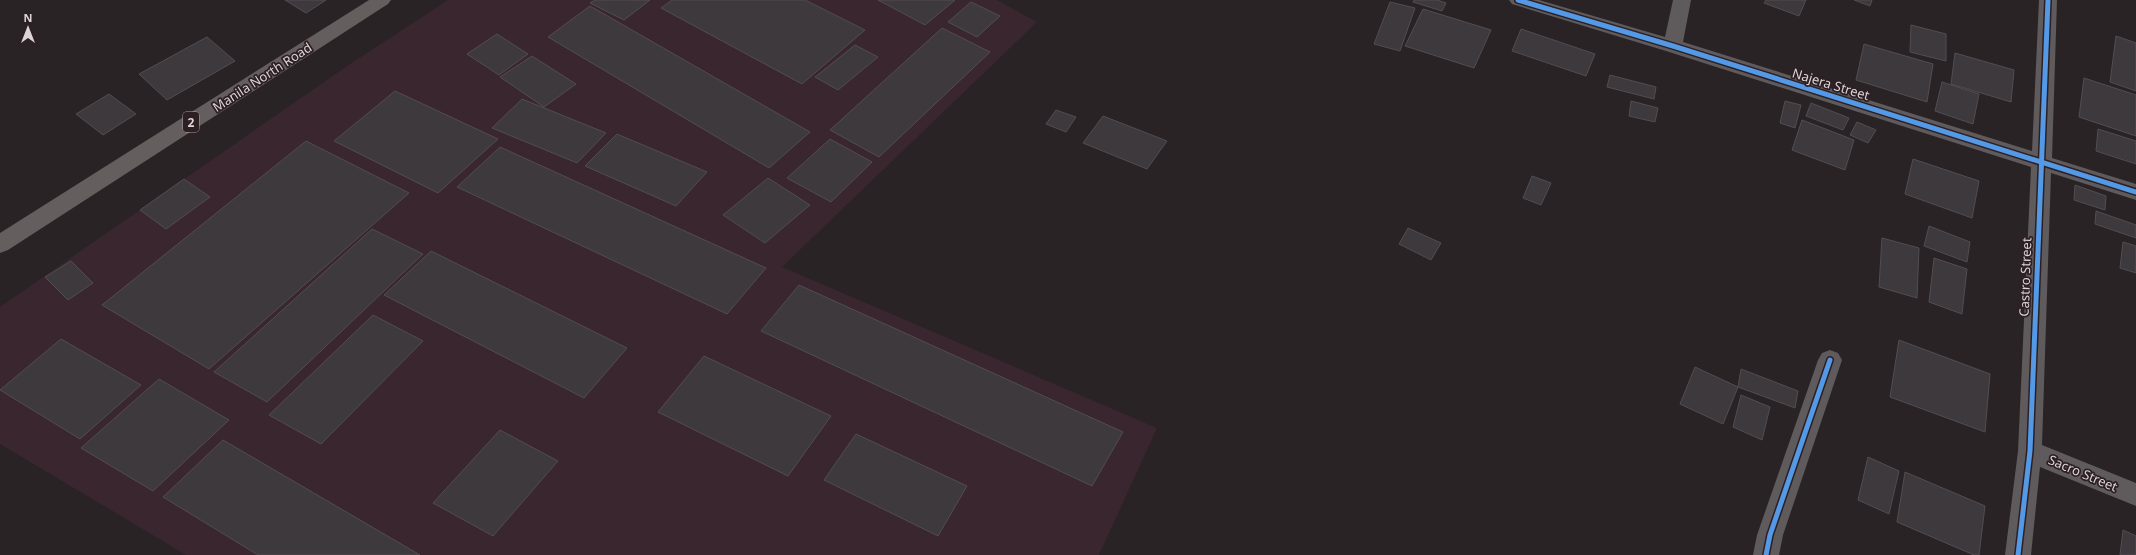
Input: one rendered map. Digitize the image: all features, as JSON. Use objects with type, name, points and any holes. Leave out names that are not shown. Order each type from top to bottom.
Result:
[{"type":"highway","name":"Manila North Road","points":[[0,244],[382,0]]},
{"type":"street","name":"Najera Street","points":[[1518,0],[1673,46],[2136,192]]},
{"type":"street","points":[[1673,46],[1682,0]]},
{"type":"street","name":"Castro Street","points":[[2018,555],[2030,452],[2040,161],[2048,0]]},
{"type":"street","points":[[1766,555],[1770,535],[1830,360]]},
{"type":"street","name":"Sacro Street","points":[[2030,452],[2136,496]]},
{"type":"shaded area","points":[[448,0],[997,0],[1037,22],[782,267],[1157,428],[1099,555],[186,555],[0,444],[0,307],[347,66]]},
{"type":"building","points":[[285,0],[326,0],[306,13]]},
{"type":"building","points":[[595,0],[650,0],[624,20],[590,3]]},
{"type":"building","points":[[672,0],[805,0],[865,30],[802,84],[661,8]]},
{"type":"building","points":[[878,0],[955,0],[925,25]]},
{"type":"building","points":[[1414,0],[1437,0],[1446,3],[1442,11],[1413,2]]},
{"type":"building","points":[[1766,0],[1806,0],[1799,16],[1764,3]]},
{"type":"building","points":[[1854,0],[1872,0],[1870,6]]},
{"type":"building","points":[[971,2],[1000,16],[977,37],[948,22]]},
{"type":"building","points":[[1390,2],[1415,8],[1400,51],[1374,44]]},
{"type":"building","points":[[590,6],[810,132],[769,168],[548,37]]},
{"type":"building","points":[[1423,9],[1491,30],[1474,68],[1405,46]]},
{"type":"building","points":[[1911,25],[1946,34],[1946,61],[1910,52]]},
{"type":"building","points":[[942,28],[990,52],[879,157],[830,130]]},
{"type":"building","points":[[1521,29],[1595,54],[1586,76],[1512,51]]},
{"type":"building","points":[[497,34],[528,54],[499,75],[467,54]]},
{"type":"building","points":[[2116,36],[2136,43],[2136,91],[2110,82]]},
{"type":"building","points":[[207,37],[235,61],[167,100],[139,74]]},
{"type":"building","points":[[1864,44],[1933,64],[1927,102],[1856,80]]},
{"type":"building","points":[[855,45],[878,57],[838,90],[815,77]]},
{"type":"building","points":[[1955,53],[2014,70],[2011,102],[1951,84]]},
{"type":"building","points":[[532,56],[576,84],[544,107],[500,77]]},
{"type":"building","points":[[1610,75],[1656,87],[1654,99],[1607,87]]},
{"type":"building","points":[[2084,78],[2136,95],[2136,136],[2079,117]]},
{"type":"building","points":[[1942,82],[1979,94],[1973,124],[1935,111]]},
{"type":"building","points":[[395,91],[498,139],[438,193],[334,141]]},
{"type":"building","points":[[109,94],[136,114],[103,135],[76,114]]},
{"type":"building","points":[[522,99],[606,133],[577,163],[492,128]]},
{"type":"building","points":[[1631,101],[1658,108],[1655,122],[1629,116]]},
{"type":"building","points":[[1785,101],[1801,105],[1795,128],[1780,123]]},
{"type":"building","points":[[1811,103],[1849,118],[1843,130],[1806,116]]},
{"type":"building","points":[[1056,110],[1076,117],[1066,132],[1046,124]]},
{"type":"building","points":[[1103,116],[1167,141],[1147,169],[1083,143]]},
{"type":"building","points":[[1802,120],[1854,140],[1845,170],[1792,150]]},
{"type":"building","points":[[1857,122],[1876,130],[1868,143],[1850,135]]},
{"type":"building","points":[[2098,129],[2136,141],[2136,164],[2096,151]]},
{"type":"building","points":[[617,134],[707,172],[676,206],[585,166]]},
{"type":"building","points":[[830,139],[872,162],[831,202],[787,178]]},
{"type":"building","points":[[306,141],[409,193],[209,369],[102,305]]},
{"type":"building","points":[[500,147],[766,268],[727,314],[457,187]]},
{"type":"building","points":[[1913,159],[1979,181],[1972,218],[1905,194]]},
{"type":"building","points":[[1532,176],[1551,183],[1541,205],[1523,198]]},
{"type":"building","points":[[768,178],[810,205],[765,243],[723,215]]},
{"type":"building","points":[[184,179],[210,197],[166,229],[140,210]]},
{"type":"building","points":[[2075,185],[2106,196],[2105,210],[2074,200]]},
{"type":"building","points":[[2096,211],[2136,225],[2136,238],[2095,224]]},
{"type":"building","points":[[1929,226],[1970,242],[1967,262],[1924,246]]},
{"type":"building","points":[[1408,228],[1441,243],[1431,260],[1399,244]]},
{"type":"building","points":[[372,229],[423,254],[267,402],[214,372]]},
{"type":"building","points":[[1882,238],[1919,248],[1917,298],[1879,287]]},
{"type":"building","points":[[2123,242],[2136,246],[2136,273],[2120,268]]},
{"type":"building","points":[[431,251],[627,348],[584,398],[384,295]]},
{"type":"building","points":[[1934,258],[1967,269],[1962,314],[1929,302]]},
{"type":"building","points":[[71,261],[93,283],[68,300],[45,277]]},
{"type":"building","points":[[799,285],[1123,432],[1092,486],[761,331]]},
{"type":"building","points":[[373,315],[423,341],[321,444],[269,415]]},
{"type":"building","points":[[61,339],[141,385],[80,439],[0,390]]},
{"type":"building","points":[[1899,340],[1990,374],[1985,432],[1890,397]]},
{"type":"building","points":[[704,356],[831,416],[788,476],[658,412]]},
{"type":"building","points":[[1695,367],[1738,387],[1723,424],[1680,404]]},
{"type":"building","points":[[1741,369],[1798,391],[1795,408],[1738,387]]},
{"type":"building","points":[[159,379],[229,420],[153,491],[81,448]]},
{"type":"building","points":[[1741,395],[1770,407],[1762,440],[1733,427]]},
{"type":"building","points":[[500,430],[558,461],[493,536],[433,503]]},
{"type":"building","points":[[856,434],[967,486],[938,536],[824,480]]},
{"type":"building","points":[[223,440],[420,555],[258,555],[163,497]]},
{"type":"building","points":[[1868,457],[1899,471],[1889,514],[1858,500]]},
{"type":"building","points":[[1905,472],[1985,506],[1979,555],[1974,555],[1897,522]]},
{"type":"building","points":[[2123,530],[2136,536],[2136,555],[2120,555]]},
{"type":"cycle path","points":[[1518,0],[1673,46],[2136,192]]},
{"type":"cycle path","points":[[2018,555],[2030,451],[2048,0]]},
{"type":"cycle path","points":[[1766,555],[1770,535],[1830,360]]}]
